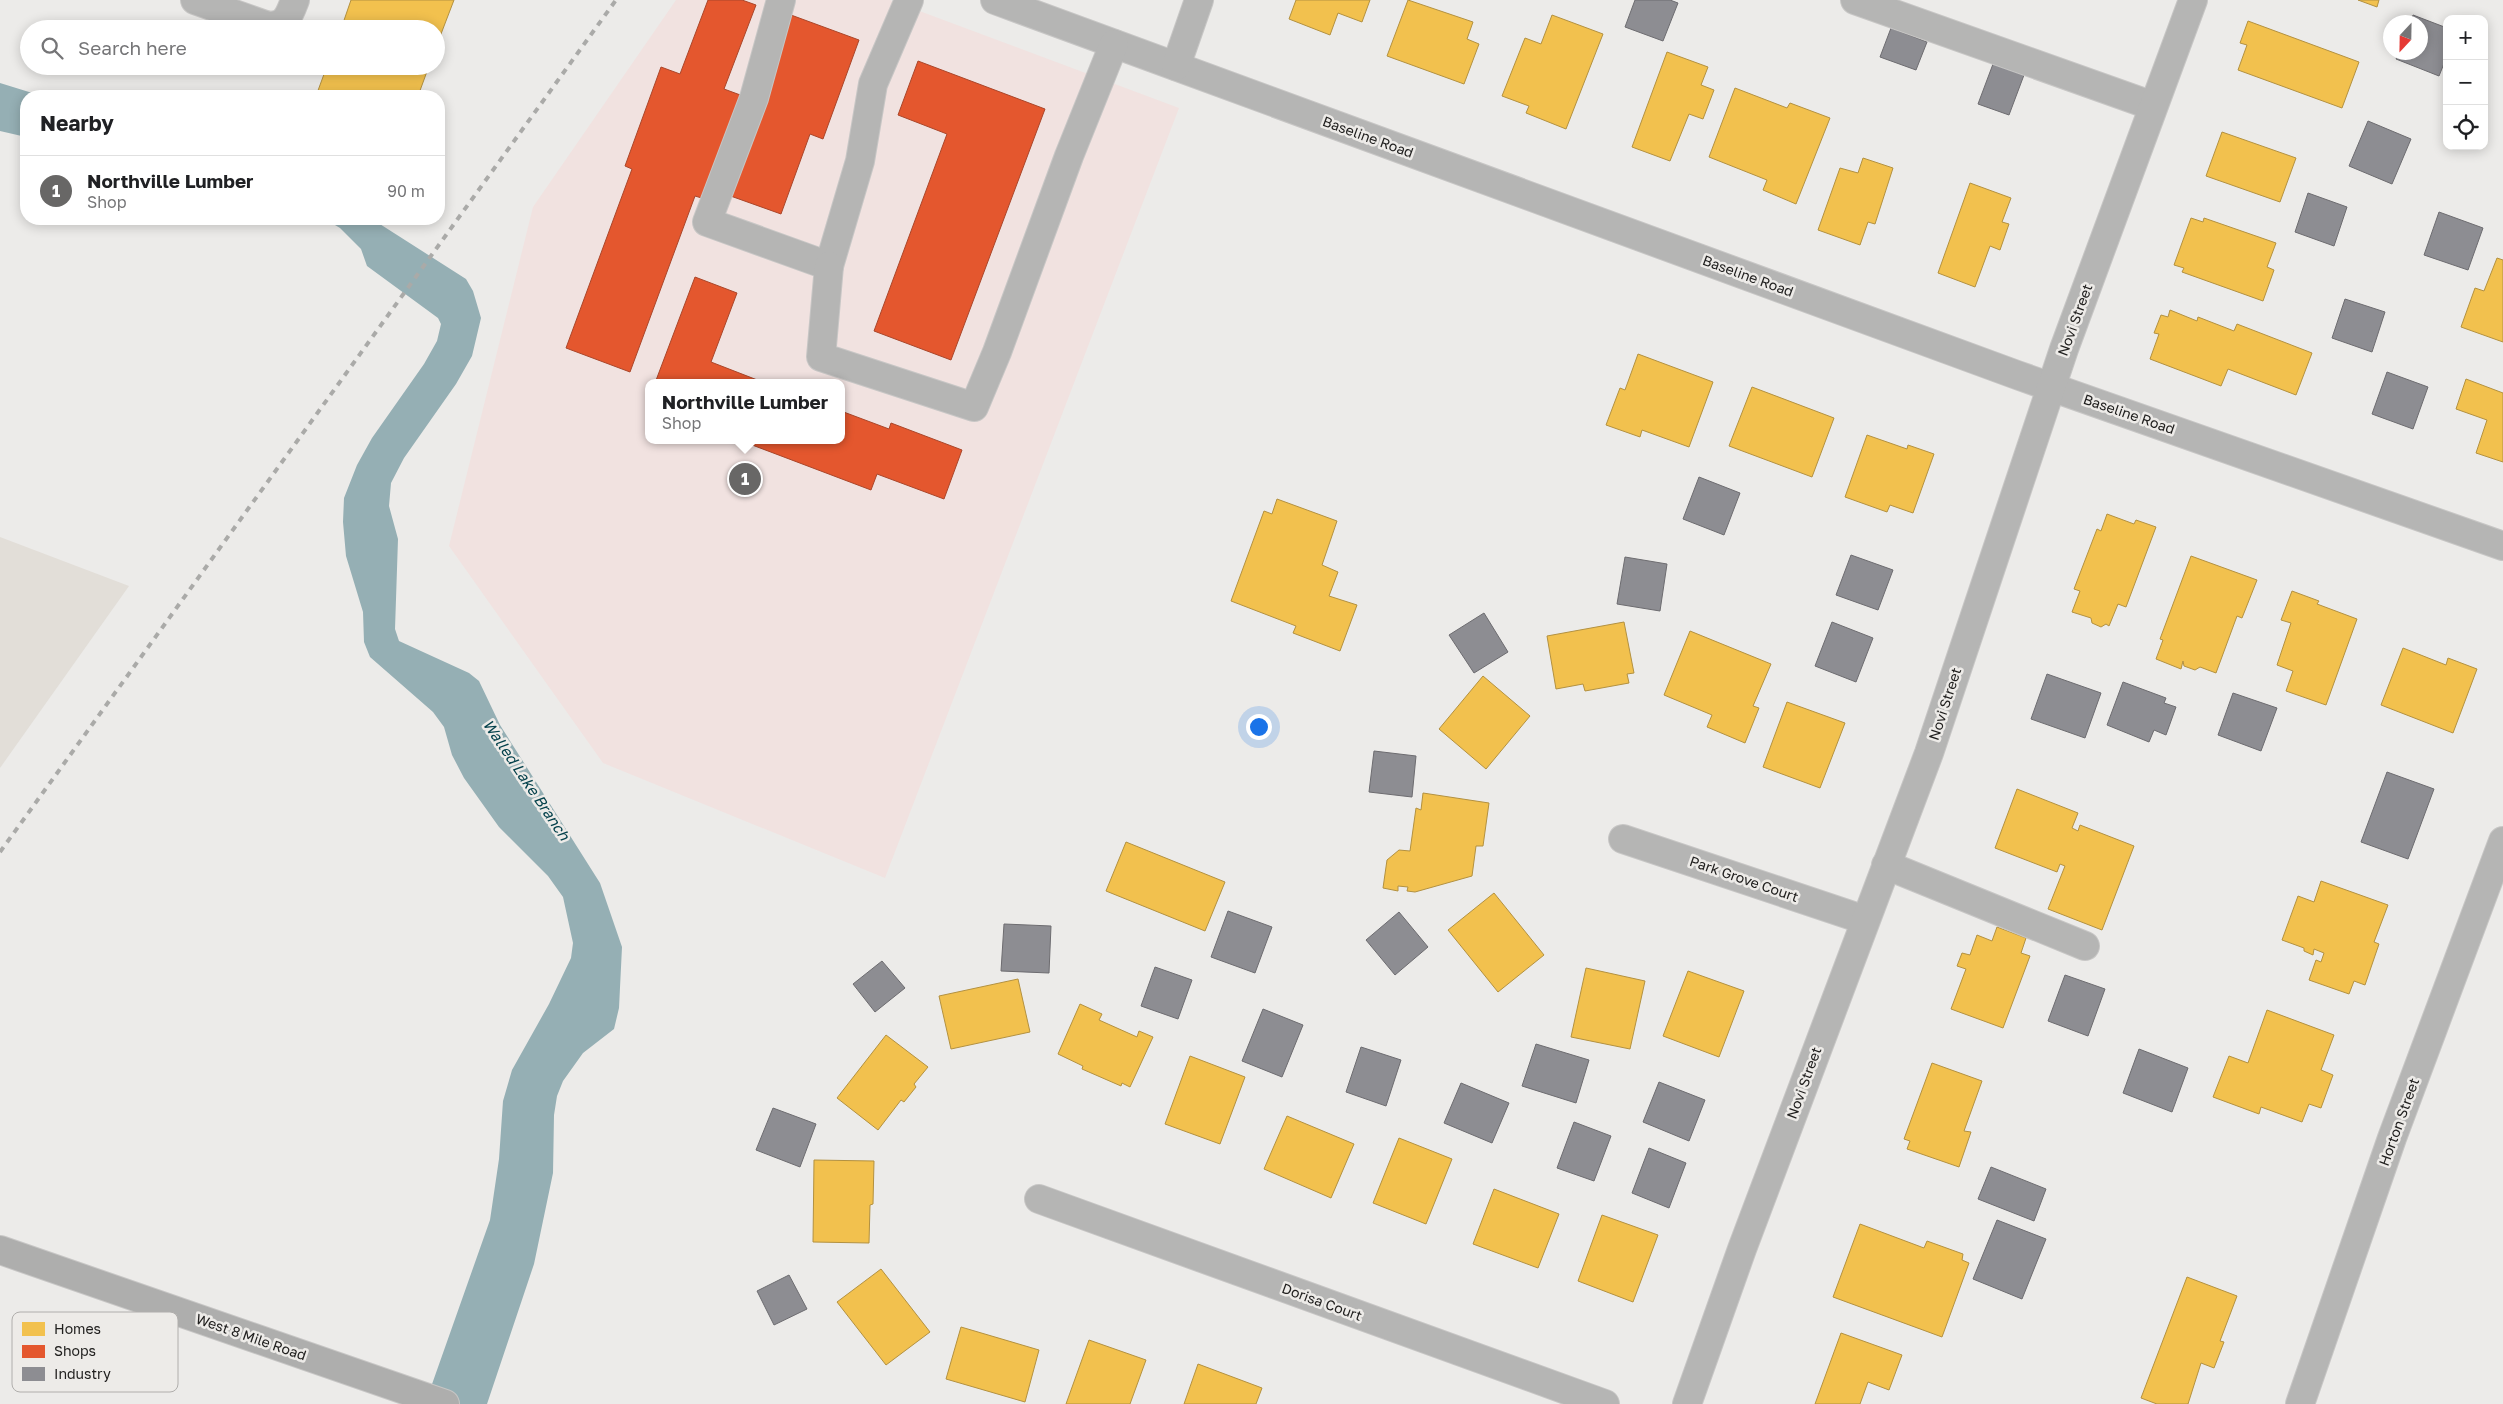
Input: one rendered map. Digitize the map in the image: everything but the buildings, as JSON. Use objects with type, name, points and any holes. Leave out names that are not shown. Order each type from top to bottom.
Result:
[{"type":"main road","name":"West 8 Mile Road","points":[[4,1251],[445,1404]]},
{"type":"street","points":[[194,0],[248,20]]},
{"type":"street","points":[[286,20],[295,0]]},
{"type":"street","points":[[781,0],[754,98],[707,222],[828,266]]},
{"type":"street","points":[[909,0],[873,84],[860,161],[828,266],[821,357],[974,407],[997,352],[1069,156],[1114,44]]},
{"type":"street","name":"Baseline Road","points":[[995,0],[2051,388],[2503,546]]},
{"type":"street","points":[[1176,66],[1199,0]]},
{"type":"street","points":[[1855,0],[2153,106]]},
{"type":"street","name":"Novi Street","points":[[1687,1404],[1865,920],[1929,752],[2051,388],[2193,0]]},
{"type":"street","name":"Park Grove Court","points":[[1623,838],[1865,920]]},
{"type":"street","name":"Horton Street","points":[[2300,1404],[2392,1138],[2503,841]]},
{"type":"street","points":[[1886,864],[2085,946]]},
{"type":"street","name":"Dorisa Court","points":[[1039,1199],[1605,1404]]},
{"type":"shaded area","points":[[676,0],[890,0],[1179,108],[885,878],[603,763],[449,546],[533,207]]},
{"type":"shaded area","points":[[0,537],[129,586],[0,768]]},
{"type":"water","points":[[0,83],[23,90],[20,90],[20,136],[0,131]]},
{"type":"water","name":"Walled Lake Branch","points":[[335,225],[381,225],[466,279],[473,291],[481,318],[472,356],[456,384],[404,458],[391,483],[389,506],[398,539],[395,629],[399,641],[469,673],[479,681],[500,725],[600,883],[622,947],[619,1008],[614,1029],[583,1053],[563,1081],[557,1096],[554,1115],[553,1173],[534,1264],[487,1404],[425,1404],[490,1220],[499,1159],[503,1101],[512,1070],[549,1004],[571,958],[573,943],[563,897],[548,876],[499,827],[464,778],[452,755],[444,727],[433,712],[370,657],[364,642],[363,612],[346,556],[343,522],[344,498],[357,465],[372,438],[424,364],[437,341],[441,324],[438,318],[367,266],[361,249]]},
{"type":"railway","points":[[0,852],[616,0]]},
{"type":"place","name":"Northville Lumber","points":[[745,479]]}]
